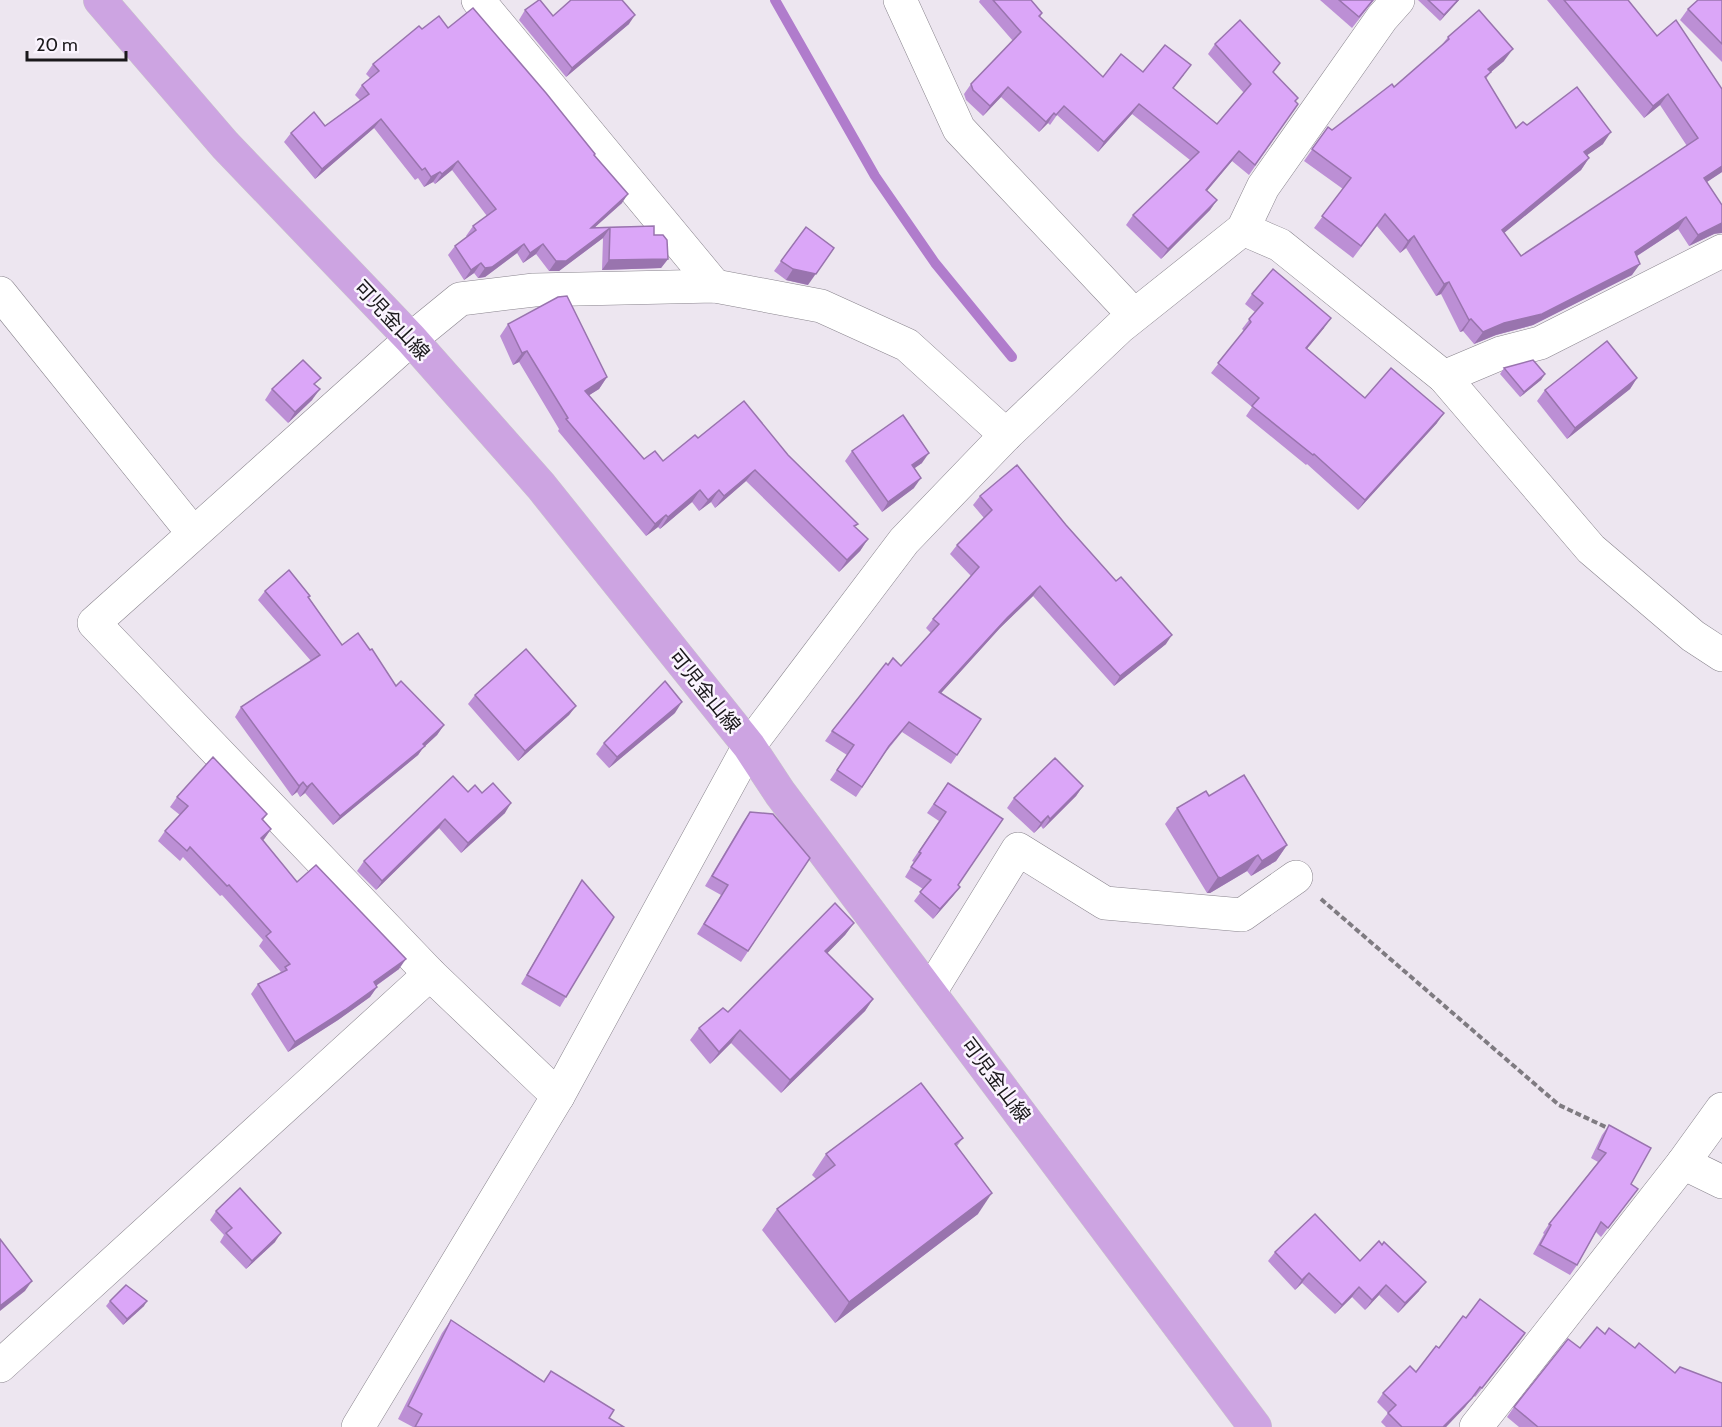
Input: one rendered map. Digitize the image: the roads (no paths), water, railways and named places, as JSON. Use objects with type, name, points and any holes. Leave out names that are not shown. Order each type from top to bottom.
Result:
[{"type":"main road","name":"可児金山線","points":[[100,0],[225,145],[411,339],[541,486],[749,746],[780,793],[1255,1427]]},
{"type":"street","points":[[478,0],[715,286]]},
{"type":"street","points":[[900,0],[959,129],[1134,315]]},
{"type":"street","points":[[358,1427],[558,1096],[749,746],[904,541],[1006,435],[1134,315],[1243,229],[1263,187],[1382,18],[1398,0]]},
{"type":"street","points":[[1243,229],[1280,245],[1444,377],[1592,549],[1693,636],[1722,655]]},
{"type":"street","points":[[1444,377],[1501,353],[1540,343],[1722,251]]},
{"type":"street","points":[[558,1096],[430,974],[94,623],[411,339],[460,299],[534,290],[715,286],[821,306],[907,345],[1006,435]]},
{"type":"street","points":[[0,293],[193,533]]},
{"type":"street","points":[[930,992],[1018,849],[1105,903],[1242,915],[1296,877]]},
{"type":"street","points":[[0,1366],[430,974]]},
{"type":"street","points":[[1476,1427],[1683,1163],[1722,1109]]},
{"type":"street","points":[[1683,1163],[1722,1182]]},
{"type":"waterway","points":[[775,0],[875,176],[935,263],[1012,357]]}]
